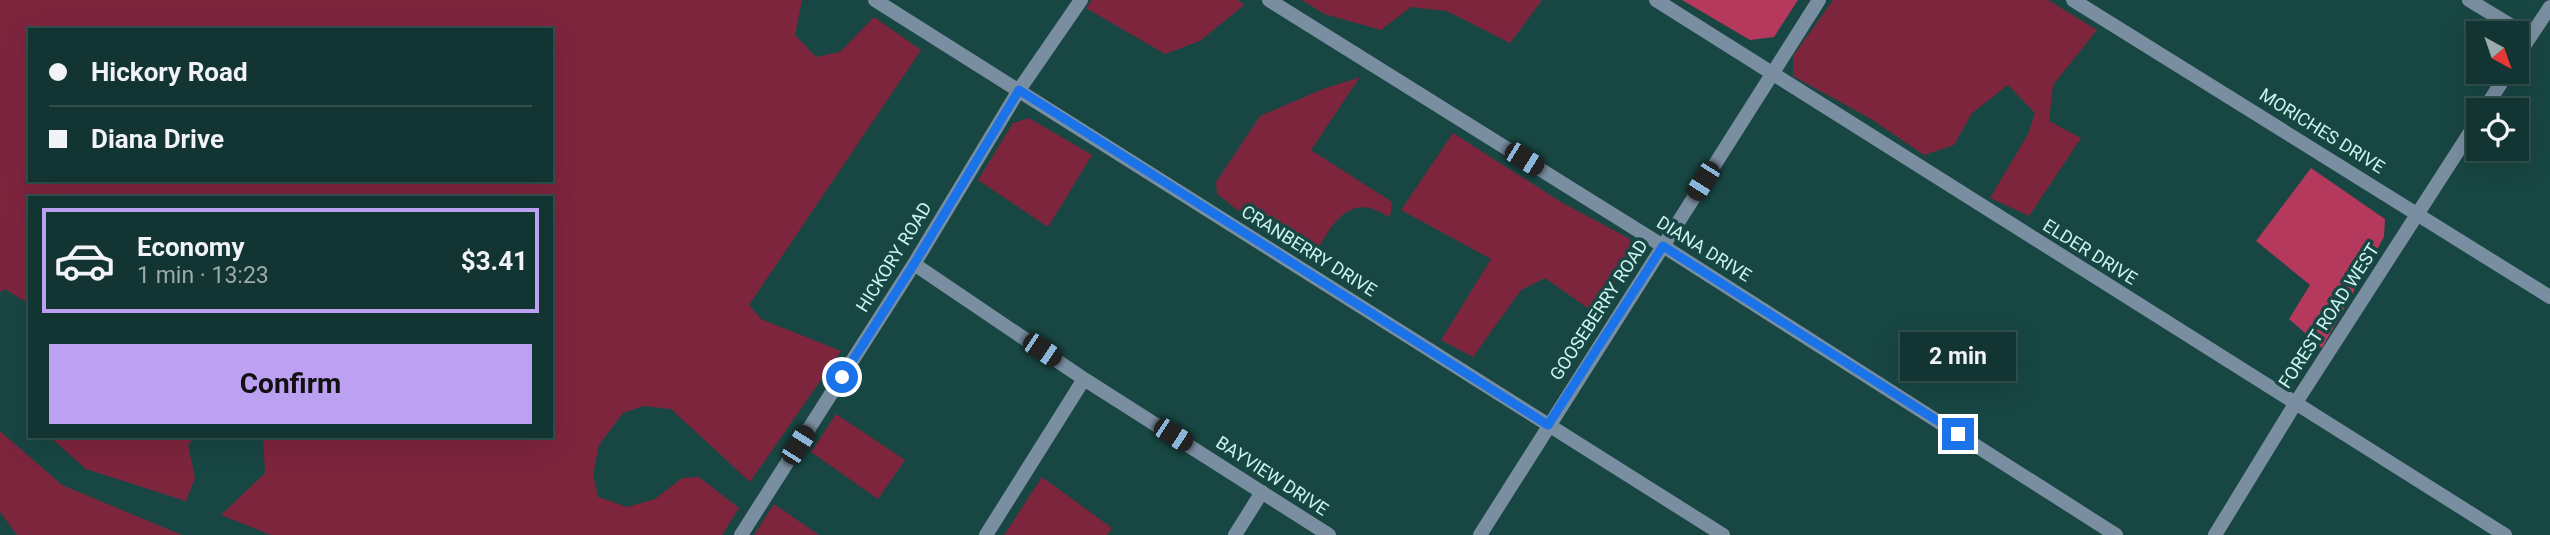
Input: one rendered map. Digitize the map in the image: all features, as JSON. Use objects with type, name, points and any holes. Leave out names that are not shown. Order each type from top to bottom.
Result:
[{"type":"street","name":"CRANBERRY DRIVE","points":[[875,0],[1723,535]]},
{"type":"street","name":"HICKORY ROAD","points":[[741,535],[914,264],[1019,90],[1081,0]]},
{"type":"street","name":"DIANA DRIVE","points":[[1269,0],[1663,246],[2116,535]]},
{"type":"street","name":"ELDER DRIVE","points":[[1656,0],[2505,535]]},
{"type":"street","name":"GOOSEBERRY ROAD","points":[[1480,535],[1819,0]]},
{"type":"street","name":"MORICHES DRIVE","points":[[2073,0],[2550,297]]},
{"type":"street","points":[[2469,0],[2530,37],[2550,7]]},
{"type":"street","name":"FOREST ROAD WEST","points":[[2215,535],[2295,404],[2466,139]]},
{"type":"street","name":"BAYVIEW DRIVE","points":[[914,264],[1084,379],[1329,535]]},
{"type":"street","points":[[986,535],[1084,379]]},
{"type":"street","points":[[1235,535],[1262,492]]},
{"type":"shaded area","points":[[0,0],[802,0],[795,35],[816,57],[840,52],[874,17],[921,50],[749,305],[761,319],[841,351],[750,482],[671,409],[643,406],[623,413],[599,445],[593,475],[598,497],[627,507],[655,499],[682,478],[699,477],[739,508],[722,535],[271,535],[221,515],[265,473],[263,438],[553,438],[553,196],[28,196],[28,304],[5,289],[0,292]]},
{"type":"shaded area","points":[[1092,0],[1238,0],[1244,5],[1200,41],[1165,54],[1086,8]]},
{"type":"shaded area","points":[[1302,0],[1542,0],[1510,43],[1447,11],[1411,7],[1381,30],[1324,14]]},
{"type":"shaded area","points":[[1682,0],[1798,0],[1774,37],[1750,40]]},
{"type":"shaded area","points":[[1833,0],[2048,0],[2097,30],[2053,85],[2049,121],[2081,138],[2029,216],[1990,198],[2028,134],[2035,113],[2008,85],[1972,113],[1954,145],[1924,155],[1871,119],[1793,76],[1793,56]]},
{"type":"shaded area","points":[[1360,77],[1311,150],[1392,202],[1390,217],[1369,208],[1350,210],[1334,223],[1314,258],[1282,245],[1217,194],[1216,182],[1260,116],[1323,89]]},
{"type":"shaded area","points":[[1029,118],[1092,155],[1048,227],[978,180],[1013,123]]},
{"type":"shaded area","points":[[1453,133],[1561,202],[1630,239],[1633,255],[1621,275],[1592,311],[1545,278],[1521,290],[1473,357],[1441,340],[1491,259],[1401,210]]},
{"type":"shaded area","points":[[2311,168],[2385,219],[2384,237],[2322,348],[2289,319],[2310,285],[2256,241]]},
{"type":"shaded area","points":[[836,414],[905,460],[878,499],[811,452]]},
{"type":"shaded area","points":[[0,431],[62,485],[182,535],[17,535],[0,512]]},
{"type":"shaded area","points":[[51,438],[193,438],[188,445],[195,478],[186,501],[86,469]]},
{"type":"shaded area","points":[[1042,477],[1112,528],[1107,535],[1004,535]]},
{"type":"shaded area","points":[[774,504],[819,535],[754,535]]},
{"type":"route","points":[[842,377],[1019,90],[1548,425],[1663,246],[1958,434]]}]
